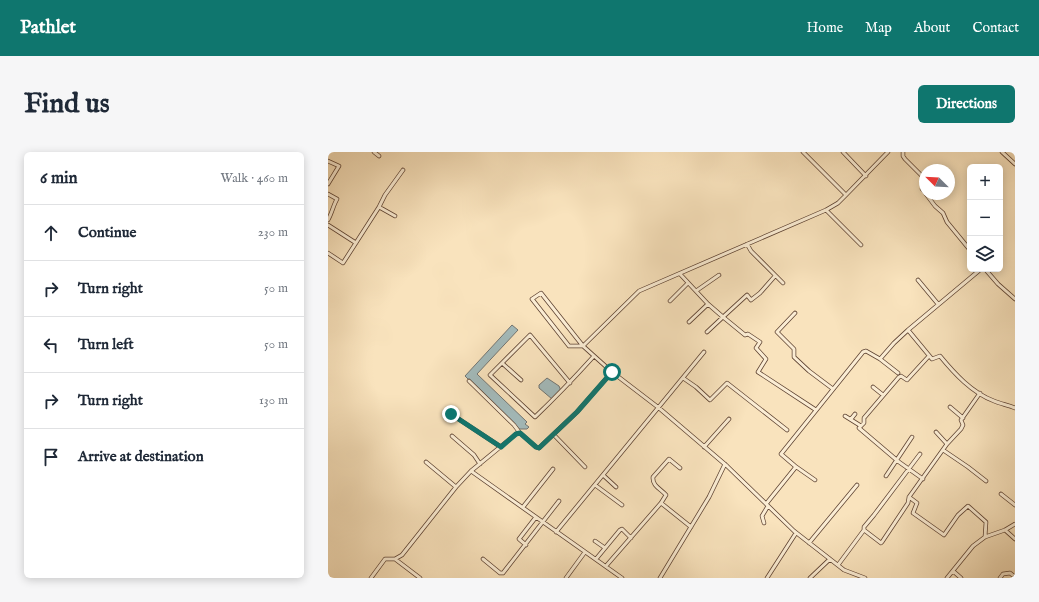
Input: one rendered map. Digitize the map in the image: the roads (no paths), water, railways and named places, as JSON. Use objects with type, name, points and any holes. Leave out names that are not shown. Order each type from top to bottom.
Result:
[{"type":"street","points":[[374,152],[379,156]]},
{"type":"street","points":[[803,152],[846,195]]},
{"type":"street","points":[[843,152],[866,176]]},
{"type":"street","points":[[865,578],[856,576],[844,570],[796,533],[725,464],[659,408],[612,372],[583,346],[541,293],[532,299],[569,346],[583,346],[639,292],[826,210],[838,203],[888,152]]},
{"type":"street","points":[[903,152],[905,159],[919,173]]},
{"type":"street","points":[[1002,152],[1015,164]]},
{"type":"street","points":[[328,161],[339,166],[328,184]]},
{"type":"street","points":[[328,253],[343,263],[379,207],[385,195],[403,170]]},
{"type":"street","points":[[328,194],[337,199],[334,210],[328,220]]},
{"type":"street","points":[[931,200],[943,213],[947,222],[967,246]]},
{"type":"street","points":[[379,207],[395,216]]},
{"type":"street","points":[[826,210],[862,245]]},
{"type":"street","points":[[328,225],[356,243]]},
{"type":"street","points":[[747,244],[751,251],[783,283]]},
{"type":"street","points":[[880,359],[908,330],[977,272]]},
{"type":"street","points":[[988,272],[998,284],[1015,299]]},
{"type":"street","points":[[680,274],[708,304],[745,336],[750,334],[760,342],[756,348],[766,359],[758,372],[816,410]]},
{"type":"street","points":[[696,291],[719,275]]},
{"type":"street","points":[[707,332],[747,295],[751,300],[776,276]]},
{"type":"street","points":[[918,280],[938,304]]},
{"type":"street","points":[[670,301],[688,282]]},
{"type":"street","points":[[689,322],[708,304]]},
{"type":"street","points":[[794,313],[777,332],[794,349],[794,357],[833,388]]},
{"type":"street","points":[[908,330],[932,359],[940,356],[963,381],[980,393],[993,401],[1015,408]]},
{"type":"street","points":[[570,383],[530,335],[490,375],[535,417],[570,383],[594,356]]},
{"type":"street","points":[[815,480],[781,454],[863,352],[866,351],[880,359],[898,373]]},
{"type":"street","points":[[556,532],[704,352]]},
{"type":"street","points":[[923,479],[860,428],[865,421],[864,418],[899,377],[901,376],[907,380],[929,356]]},
{"type":"street","points":[[502,363],[521,380]]},
{"type":"street","points":[[469,381],[514,425],[520,433],[539,448],[588,401],[612,372]]},
{"type":"street","points":[[683,378],[696,387],[710,400],[727,383],[787,430]]},
{"type":"street","points":[[873,387],[883,395]]},
{"type":"street","points":[[864,530],[881,543],[882,542],[908,503],[909,497],[947,444],[963,425],[961,420],[980,393]]},
{"type":"street","points":[[950,406],[963,418]]},
{"type":"street","points":[[451,414],[501,447]]},
{"type":"street","points":[[851,419],[855,414]]},
{"type":"street","points":[[845,416],[862,426]]},
{"type":"street","points":[[704,447],[729,419]]},
{"type":"street","points":[[936,432],[947,444]]},
{"type":"street","points":[[371,578],[385,560],[395,559],[410,546],[456,487],[471,471],[516,434],[520,433]]},
{"type":"street","points":[[554,435],[585,466]]},
{"type":"street","points":[[452,436],[474,455],[480,464]]},
{"type":"street","points":[[886,476],[912,437]]},
{"type":"street","points":[[943,450],[968,466],[986,481]]},
{"type":"street","points":[[838,566],[864,530],[864,527],[920,454]]},
{"type":"street","points":[[606,566],[661,503],[666,495],[656,486],[652,480],[652,477],[669,459],[680,468]]},
{"type":"street","points":[[426,462],[456,487]]},
{"type":"street","points":[[660,578],[709,498],[725,464]]},
{"type":"street","points":[[764,523],[762,516],[767,505],[796,466]]},
{"type":"street","points":[[522,507],[553,469]]},
{"type":"street","points":[[471,471],[622,578]]},
{"type":"street","points":[[603,475],[616,487]]},
{"type":"street","points":[[595,485],[622,505]]},
{"type":"street","points":[[809,543],[857,485]]},
{"type":"street","points":[[1001,494],[1015,505]]},
{"type":"street","points":[[909,497],[917,503],[913,512],[944,535],[958,515],[968,506],[986,522],[985,537]]},
{"type":"street","points":[[483,559],[502,574],[559,501]]},
{"type":"street","points":[[661,503],[691,527]]},
{"type":"street","points":[[526,545],[519,539],[536,517]]},
{"type":"street","points":[[947,578],[973,546],[985,537],[1005,530],[1015,524]]},
{"type":"street","points":[[596,559],[620,530],[631,538]]},
{"type":"street","points":[[1005,530],[1015,539]]},
{"type":"street","points":[[767,578],[796,533]]},
{"type":"street","points":[[595,541],[605,548]]},
{"type":"street","points":[[566,578],[585,552]]},
{"type":"street","points":[[395,559],[420,578]]},
{"type":"street","points":[[810,578],[830,559]]},
{"type":"street","points":[[953,571],[961,578]]},
{"type":"street","points":[[1000,578],[1003,574],[1010,573],[1015,577]]},
{"type":"water","points":[[512,325],[518,330],[477,374],[527,422],[525,424],[529,427],[527,429],[518,429],[465,376]]},
{"type":"water","points":[[547,378],[559,386],[561,391],[552,399],[539,388],[539,385]]}]
